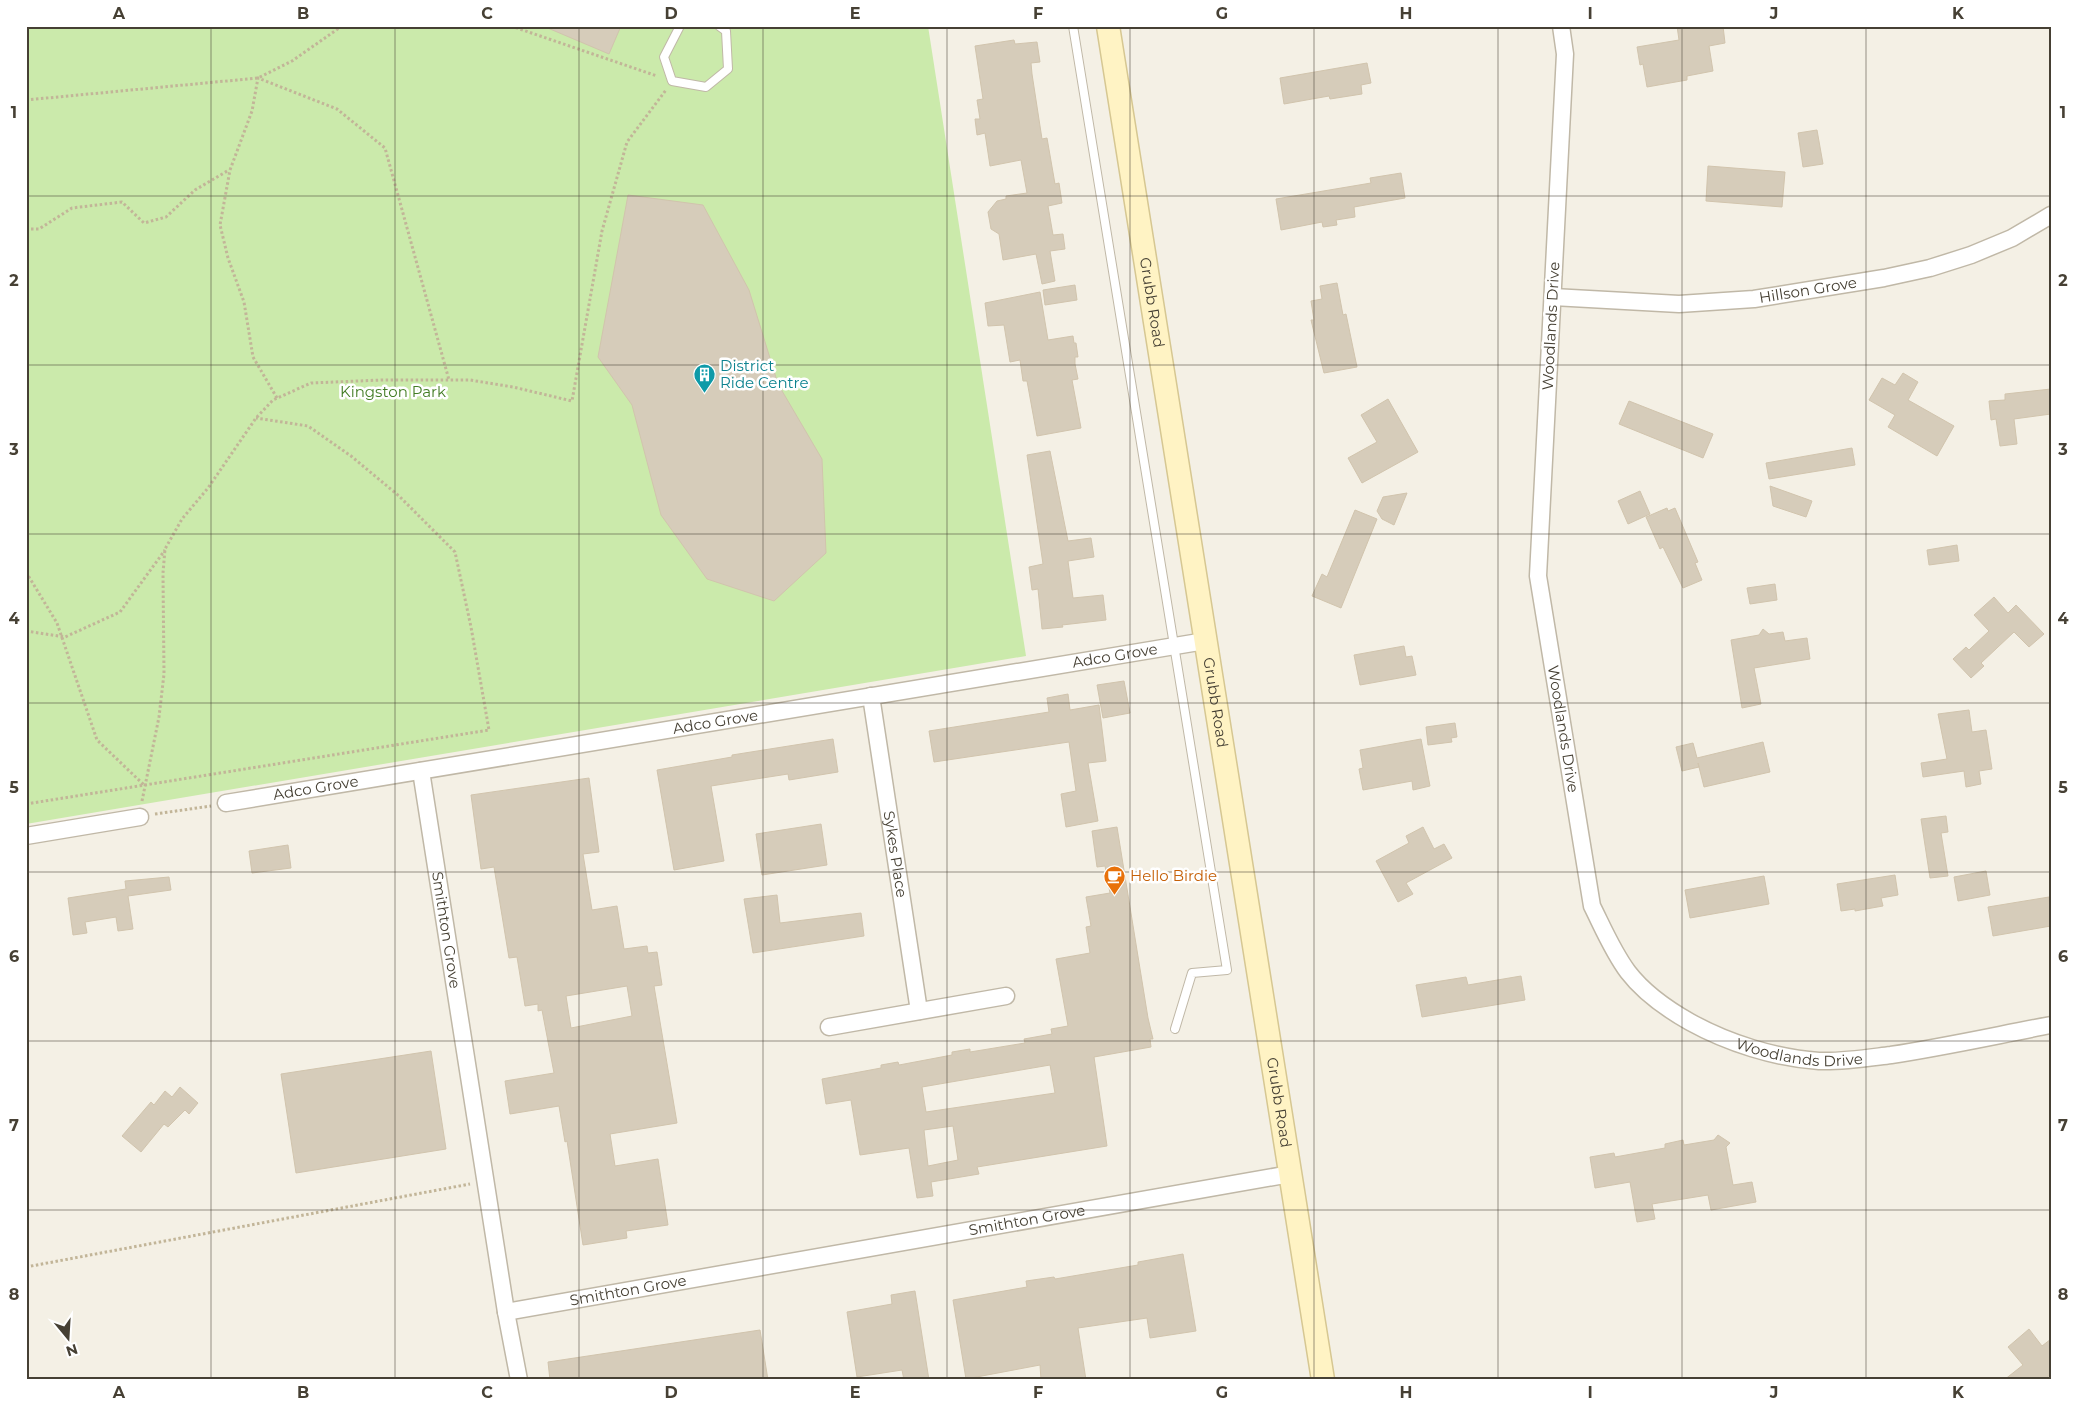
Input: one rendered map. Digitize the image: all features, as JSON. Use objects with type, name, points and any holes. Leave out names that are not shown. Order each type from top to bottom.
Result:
[{"type":"main road","name":"Grubb Road","points":[[1108,26],[1323,1380]]},
{"type":"street","name":"Woodlands Drive","points":[[1561,26],[1565,54],[1538,576],[1592,906],[1612,947],[1629,974],[1664,1007],[1703,1030],[1744,1046],[1778,1054],[1818,1060],[1857,1059],[1916,1051],[2051,1025]]},
{"type":"street","name":"Hillson Grove","points":[[1552,297],[1678,304],[1754,300],[1856,283],[1930,268],[1971,255],[2012,238],[2051,215]]},
{"type":"street","name":"Adco Grove","points":[[226,803],[1205,641]]},
{"type":"street","name":"Sykes Place","points":[[872,696],[919,1011]]},
{"type":"street","name":"Smithton Grove","points":[[421,771],[506,1312],[1290,1174]]},
{"type":"street","points":[[26,836],[140,817]]},
{"type":"street","points":[[829,1027],[1006,996]]},
{"type":"street","points":[[506,1312],[519,1380]]},
{"type":"lane","points":[[680,26],[664,57],[672,81],[706,87],[728,69],[726,31],[719,26]]},
{"type":"lane","name":"Grubb Road","points":[[1073,26],[1227,970],[1192,973],[1175,1029]]},
{"type":"path","points":[[26,100],[258,78],[292,61],[342,26]]},
{"type":"path","points":[[26,631],[65,637],[120,612],[165,549],[182,519],[208,488],[256,418],[277,398],[311,383],[382,380],[470,380],[513,387],[572,402],[602,231],[628,142],[672,81],[511,26]]},
{"type":"path","points":[[258,78],[252,111],[230,170],[220,225],[228,258],[244,302],[253,357],[277,398]]},
{"type":"path","points":[[258,78],[337,109],[385,148],[449,380]]},
{"type":"path","points":[[26,229],[38,229],[72,208],[122,202],[144,223],[166,217],[194,190],[230,170]]},
{"type":"path","points":[[26,804],[489,730],[471,627],[455,552],[399,496],[351,456],[308,426],[256,418]]},
{"type":"path","points":[[144,785],[159,717],[164,674],[163,573],[165,549]]},
{"type":"path","points":[[26,572],[57,623],[97,740],[144,785]]},
{"type":"path","points":[[140,817],[226,803]]},
{"type":"path","points":[[26,1267],[485,1181]]},
{"type":"green space","name":"Kingston Park","points":[[26,26],[928,26],[1026,656],[26,824]]},
{"type":"building","points":[[543,26],[621,26],[609,54]]},
{"type":"building","points":[[1677,26],[1723,26],[1725,43],[1709,46],[1713,71],[1687,76],[1687,80],[1647,87],[1643,64],[1640,65],[1637,47],[1679,40]]},
{"type":"building","points":[[1014,40],[1015,44],[1037,42],[1040,62],[1031,63],[1042,139],[1047,138],[1055,184],[1059,183],[1062,203],[1048,206],[1053,235],[1063,234],[1065,249],[1050,251],[1055,281],[1042,284],[1036,254],[1003,260],[999,234],[991,229],[988,212],[997,201],[1006,199],[1006,196],[1027,193],[1021,160],[990,166],[985,133],[977,135],[975,119],[980,119],[977,100],[983,99],[975,46]]},
{"type":"building","points":[[1367,63],[1371,83],[1361,85],[1362,94],[1330,99],[1329,96],[1284,104],[1280,78]]},
{"type":"building","points":[[1817,130],[1823,164],[1803,167],[1798,133]]},
{"type":"building","points":[[1708,166],[1785,172],[1782,207],[1706,201]]},
{"type":"building","points":[[1401,173],[1405,198],[1354,207],[1355,217],[1336,220],[1337,225],[1323,227],[1322,222],[1281,230],[1276,199],[1371,183],[1370,178]]},
{"type":"building","name":"District Ride Centre","points":[[628,195],[703,205],[749,290],[778,384],[822,459],[826,553],[774,601],[707,579],[661,515],[632,405],[598,357]]},
{"type":"building","points":[[1337,283],[1343,315],[1346,314],[1357,367],[1324,373],[1311,320],[1314,320],[1311,301],[1322,299],[1320,286]]},
{"type":"building","points":[[1075,285],[1077,300],[1045,305],[1043,290]]},
{"type":"building","points":[[1040,292],[1048,340],[1073,336],[1074,343],[1076,343],[1078,357],[1075,357],[1075,364],[1078,379],[1072,380],[1081,428],[1037,436],[1027,381],[1023,381],[1020,360],[1010,362],[1004,325],[988,326],[985,303]]},
{"type":"building","points":[[1903,373],[1918,382],[1908,400],[1954,426],[1937,456],[1888,427],[1895,415],[1869,400],[1882,378],[1895,385]]},
{"type":"building","points":[[2051,389],[2051,414],[2014,419],[2017,444],[2000,446],[1996,419],[1991,420],[1989,401],[2005,400],[2005,394]]},
{"type":"building","points":[[1388,399],[1418,452],[1362,483],[1348,458],[1377,442],[1361,415]]},
{"type":"building","points":[[1629,401],[1713,434],[1703,458],[1619,424]]},
{"type":"building","points":[[1852,448],[1855,465],[1769,479],[1766,463]]},
{"type":"building","points":[[1050,451],[1068,541],[1091,538],[1094,557],[1068,561],[1073,598],[1103,595],[1106,620],[1042,629],[1038,589],[1032,590],[1029,567],[1043,564],[1027,455]]},
{"type":"building","points":[[1770,486],[1812,501],[1806,517],[1773,506]]},
{"type":"building","points":[[1640,491],[1650,514],[1628,524],[1618,501]]},
{"type":"building","points":[[1407,493],[1394,525],[1382,519],[1377,511],[1383,497]]},
{"type":"building","points":[[1667,508],[1668,511],[1675,508],[1698,562],[1695,563],[1702,580],[1683,588],[1663,547],[1660,549],[1646,517]]},
{"type":"building","points":[[1355,510],[1377,519],[1341,608],[1312,596],[1322,574],[1327,577]]},
{"type":"building","points":[[1957,545],[1959,561],[1929,565],[1927,550]]},
{"type":"building","points":[[1775,584],[1777,600],[1750,604],[1747,588]]},
{"type":"building","points":[[1994,597],[2008,613],[2016,605],[2044,634],[2029,647],[2014,632],[1981,663],[1984,666],[1971,678],[1953,659],[1966,647],[1969,650],[1989,631],[1974,615]]},
{"type":"building","points":[[1763,629],[1769,634],[1783,632],[1785,641],[1807,638],[1810,659],[1754,668],[1761,704],[1742,708],[1731,640],[1759,635]]},
{"type":"building","points":[[1404,646],[1406,657],[1412,656],[1416,675],[1360,685],[1354,655]]},
{"type":"building","points":[[1124,681],[1130,713],[1103,718],[1097,685]]},
{"type":"building","points":[[1068,694],[1070,710],[1099,705],[1106,761],[1088,763],[1098,821],[1066,827],[1061,794],[1076,791],[1069,742],[934,762],[929,731],[1049,712],[1047,698]]},
{"type":"building","points":[[1969,710],[1972,732],[1986,730],[1992,769],[1979,771],[1981,784],[1966,787],[1964,771],[1923,777],[1921,763],[1947,759],[1938,714]]},
{"type":"building","points":[[1455,723],[1457,737],[1451,738],[1452,742],[1428,745],[1426,727]]},
{"type":"building","points":[[833,739],[838,772],[789,780],[788,774],[711,786],[724,861],[674,870],[657,770],[732,757],[732,755]]},
{"type":"building","points":[[1421,739],[1430,786],[1413,790],[1412,781],[1363,790],[1359,769],[1363,768],[1360,750]]},
{"type":"building","points":[[1763,742],[1770,772],[1704,787],[1699,767],[1682,771],[1676,747],[1693,743],[1697,758]]},
{"type":"building","points":[[589,778],[599,852],[583,854],[592,910],[617,906],[624,949],[647,946],[648,953],[657,952],[662,985],[654,986],[677,1123],[610,1134],[615,1166],[658,1159],[668,1225],[626,1231],[627,1238],[583,1245],[567,1141],[565,1142],[559,1106],[510,1114],[505,1081],[554,1073],[542,1010],[538,1011],[538,1004],[525,1006],[517,957],[509,958],[494,867],[481,869],[471,795]],"holes":[[[627,986],[632,1016],[571,1028],[566,996]]]},
{"type":"building","points":[[1946,816],[1948,832],[1941,833],[1948,876],[1930,878],[1921,819]]},
{"type":"building","points":[[821,824],[827,865],[762,875],[756,834]]},
{"type":"building","points":[[1117,827],[1153,1039],[1150,1039],[1151,1047],[1094,1057],[1107,1146],[977,1167],[979,1174],[931,1182],[933,1196],[917,1198],[909,1148],[860,1155],[851,1100],[826,1104],[822,1079],[881,1068],[881,1065],[898,1062],[899,1065],[952,1055],[952,1052],[970,1049],[970,1052],[1025,1043],[1024,1039],[1052,1034],[1051,1029],[1068,1026],[1056,959],[1090,953],[1086,927],[1091,926],[1086,897],[1110,893],[1105,866],[1097,867],[1092,831]],"holes":[[[1050,1065],[1055,1093],[926,1112],[922,1087]],[[953,1126],[958,1160],[928,1166],[924,1130]]]},
{"type":"building","points":[[1423,827],[1434,849],[1444,844],[1452,858],[1406,883],[1413,894],[1398,902],[1376,861],[1409,843],[1406,836]]},
{"type":"building","points":[[288,845],[291,868],[252,873],[249,851]]},
{"type":"building","points":[[1986,871],[1990,895],[1958,901],[1954,877]]},
{"type":"building","points":[[1895,875],[1898,895],[1881,898],[1883,906],[1855,911],[1855,909],[1841,911],[1837,884]]},
{"type":"building","points":[[1764,876],[1769,904],[1690,918],[1685,890]]},
{"type":"building","points":[[169,877],[171,890],[128,896],[133,929],[118,931],[116,917],[85,922],[87,933],[73,935],[68,898],[126,889],[125,881]]},
{"type":"building","points":[[777,895],[780,923],[861,913],[864,936],[753,953],[744,899]]},
{"type":"building","points":[[2049,897],[2051,926],[1993,936],[1988,907]]},
{"type":"building","points":[[1521,976],[1525,1000],[1422,1017],[1416,985],[1466,977],[1468,985]]},
{"type":"building","points":[[431,1051],[446,1149],[296,1173],[281,1074]]},
{"type":"building","points":[[180,1087],[198,1103],[189,1114],[185,1110],[168,1127],[164,1124],[141,1152],[122,1136],[151,1102],[154,1105],[165,1091],[172,1097]]},
{"type":"building","points":[[1718,1135],[1730,1143],[1726,1147],[1733,1185],[1752,1182],[1756,1202],[1711,1210],[1708,1195],[1652,1204],[1655,1219],[1637,1222],[1630,1182],[1595,1188],[1590,1157],[1614,1153],[1615,1157],[1665,1148],[1665,1144],[1683,1140],[1684,1145],[1714,1140]]},
{"type":"building","points":[[1183,1254],[1196,1331],[1150,1338],[1147,1318],[1078,1328],[1086,1380],[1041,1380],[1040,1365],[966,1379],[953,1300],[1027,1287],[1026,1281],[1054,1277],[1055,1279],[1138,1265],[1138,1262]]},
{"type":"building","points":[[915,1291],[929,1380],[904,1380],[902,1370],[857,1377],[847,1312],[892,1304],[891,1295]]},
{"type":"building","points":[[2029,1329],[2042,1346],[2051,1339],[2051,1374],[2044,1380],[2004,1380],[2023,1365],[2008,1347]]},
{"type":"building","points":[[760,1330],[768,1380],[550,1380],[548,1362]]},
{"type":"place","name":"District Ride Centre","points":[[704,394]]},
{"type":"place","name":"Hello Birdie","points":[[1114,895]]}]
